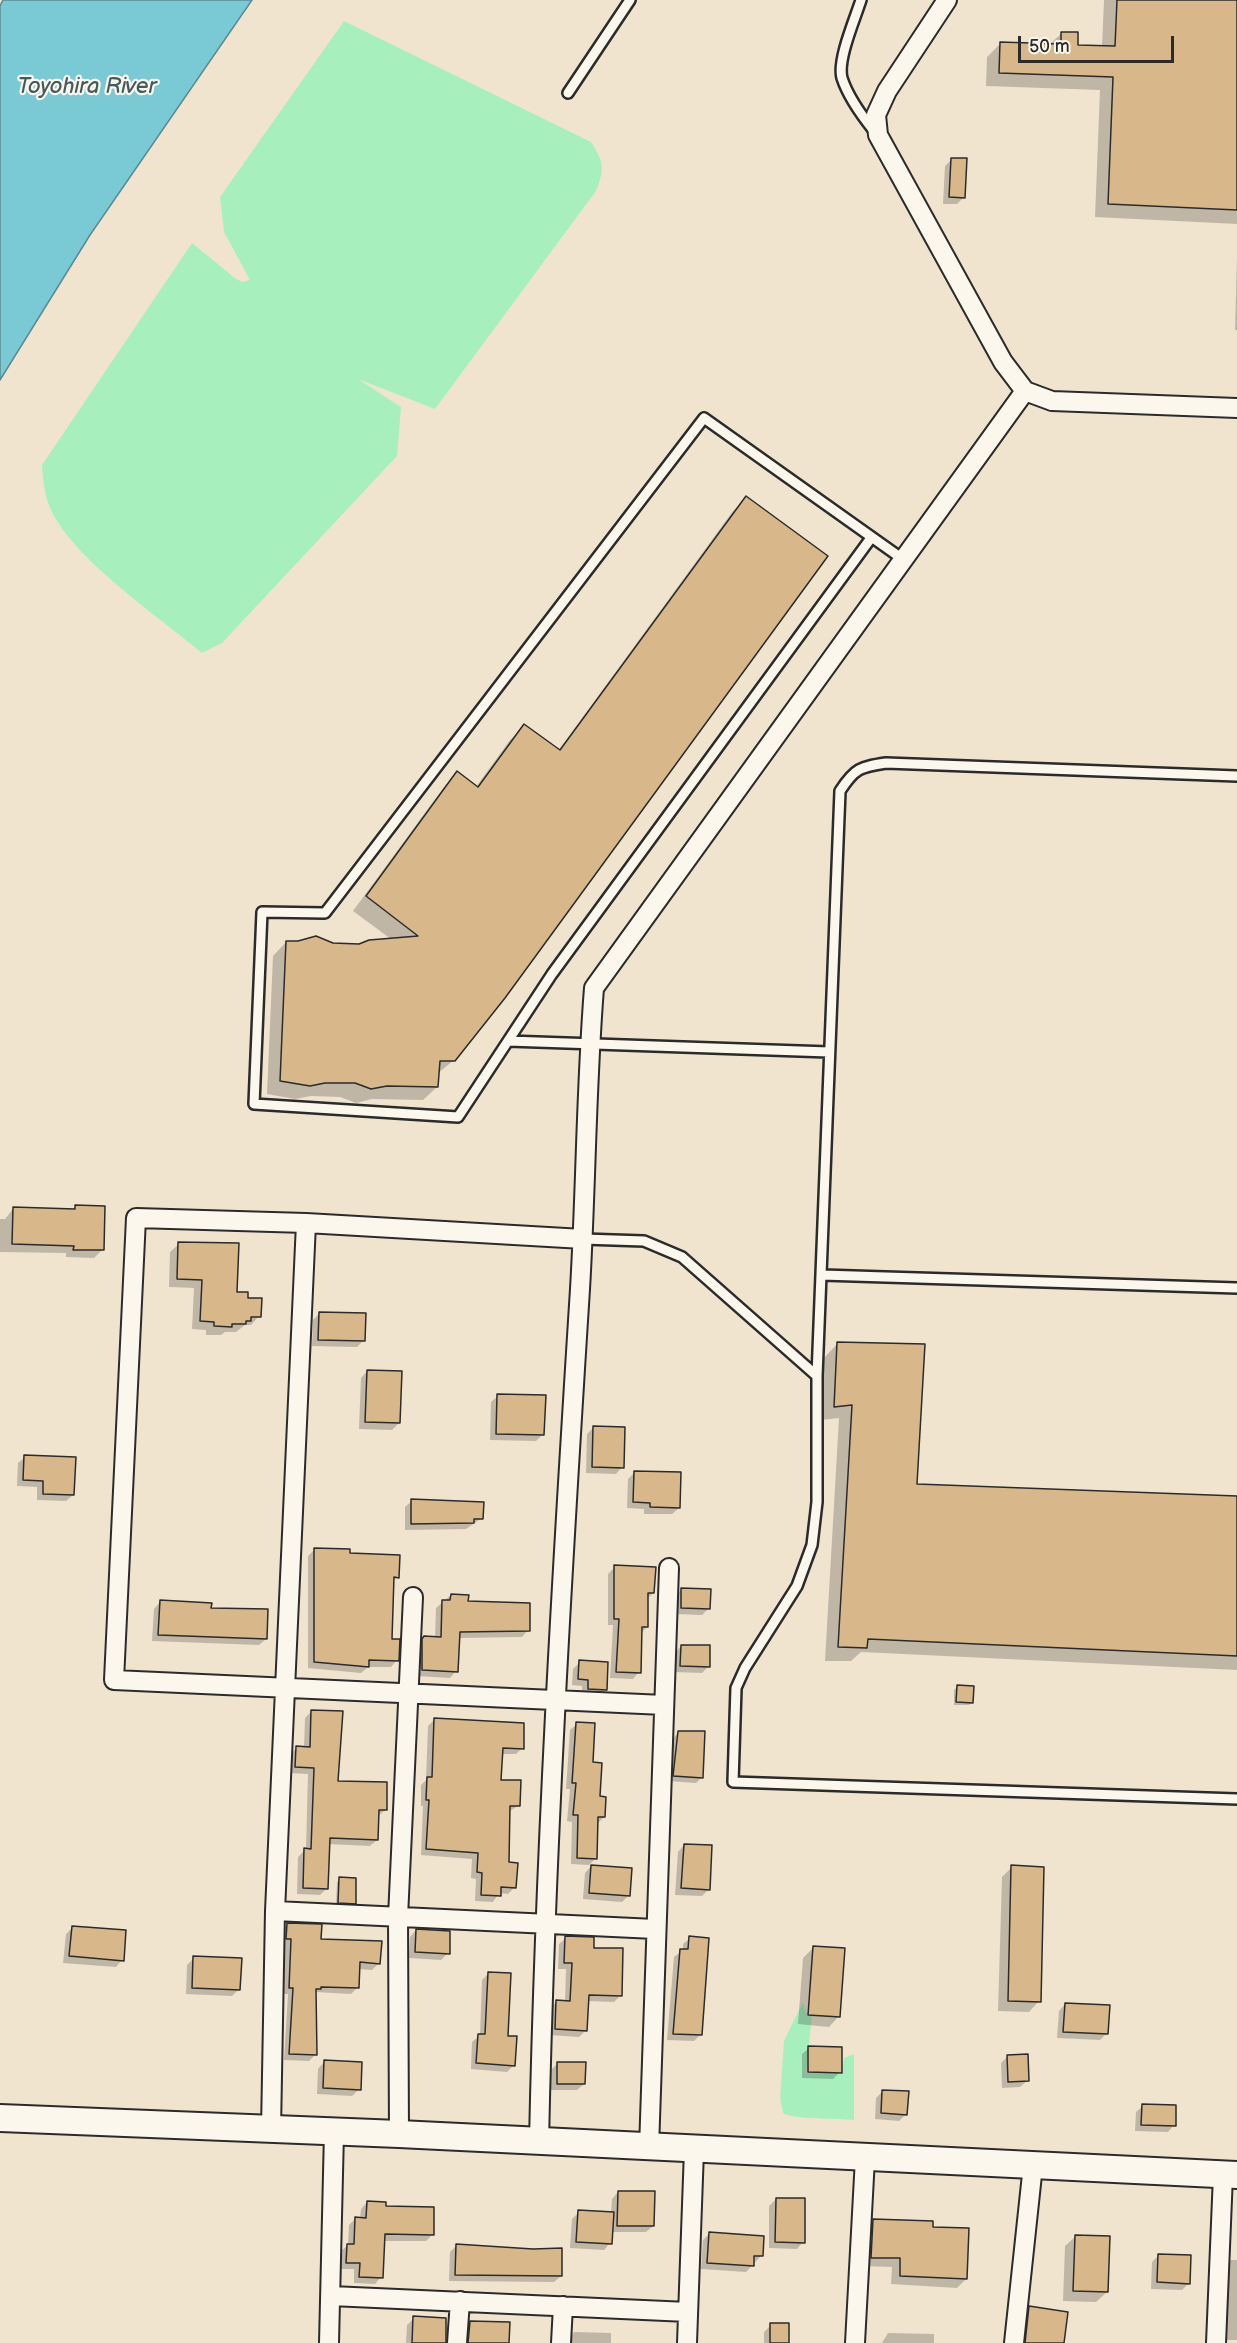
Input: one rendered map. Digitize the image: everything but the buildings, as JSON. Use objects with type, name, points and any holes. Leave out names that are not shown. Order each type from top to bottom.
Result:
[{"type":"street","points":[[947,0],[887,91],[876,115],[879,138],[1003,362],[1025,391],[1052,401],[1237,408]]},
{"type":"street","points":[[539,2142],[544,1924],[583,1239],[594,988],[1025,391]]},
{"type":"street","points":[[583,1239],[306,1223],[136,1218],[114,1680],[664,1705]]},
{"type":"street","points":[[271,2130],[275,1911],[306,1223]]},
{"type":"street","points":[[649,2148],[669,1568]]},
{"type":"street","points":[[399,2134],[398,1917],[413,1597]]},
{"type":"street","points":[[275,1911],[656,1929]]},
{"type":"street","points":[[0,2118],[399,2134],[1230,2175],[1216,2343]]},
{"type":"street","points":[[329,2343],[334,2132]]},
{"type":"street","points":[[687,2343],[694,2150]]},
{"type":"street","points":[[855,2343],[865,2158]]},
{"type":"street","points":[[1014,2343],[1033,2164]]},
{"type":"street","points":[[331,2296],[688,2312]]},
{"type":"street","points":[[457,2343],[460,2301]]},
{"type":"street","points":[[561,2343],[563,2306]]},
{"type":"lane","points":[[568,93],[630,0]]},
{"type":"lane","points":[[861,0],[843,58],[842,77],[861,114],[879,138]]},
{"type":"lane","points":[[871,538],[559,965],[458,1117],[254,1104],[262,912],[325,914],[704,418],[904,560]]},
{"type":"lane","points":[[1237,776],[886,763],[861,767],[851,774],[840,791],[818,1376],[817,1502],[812,1545],[797,1586],[745,1668],[736,1688],[733,1782],[1237,1798]]},
{"type":"lane","points":[[508,1041],[590,1046],[829,1052]]},
{"type":"lane","points":[[583,1239],[644,1241],[682,1257],[818,1376]]},
{"type":"lane","points":[[822,1275],[1237,1288]]},
{"type":"green space","points":[[344,21],[591,142],[601,161],[601,177],[596,191],[435,409],[358,379],[401,407],[397,456],[222,643],[202,653],[121,588],[81,551],[53,514],[48,502],[42,465],[192,243],[236,279],[243,282],[250,280],[224,232],[220,197]]},
{"type":"green space","points":[[803,2002],[807,2016],[812,2016],[806,2073],[842,2074],[844,2058],[854,2054],[854,2120],[806,2118],[783,2113],[780,2098],[784,2041]]},
{"type":"water","name":"Toyohira River","points":[[3,0],[252,0],[90,235],[0,380],[0,6]]}]
